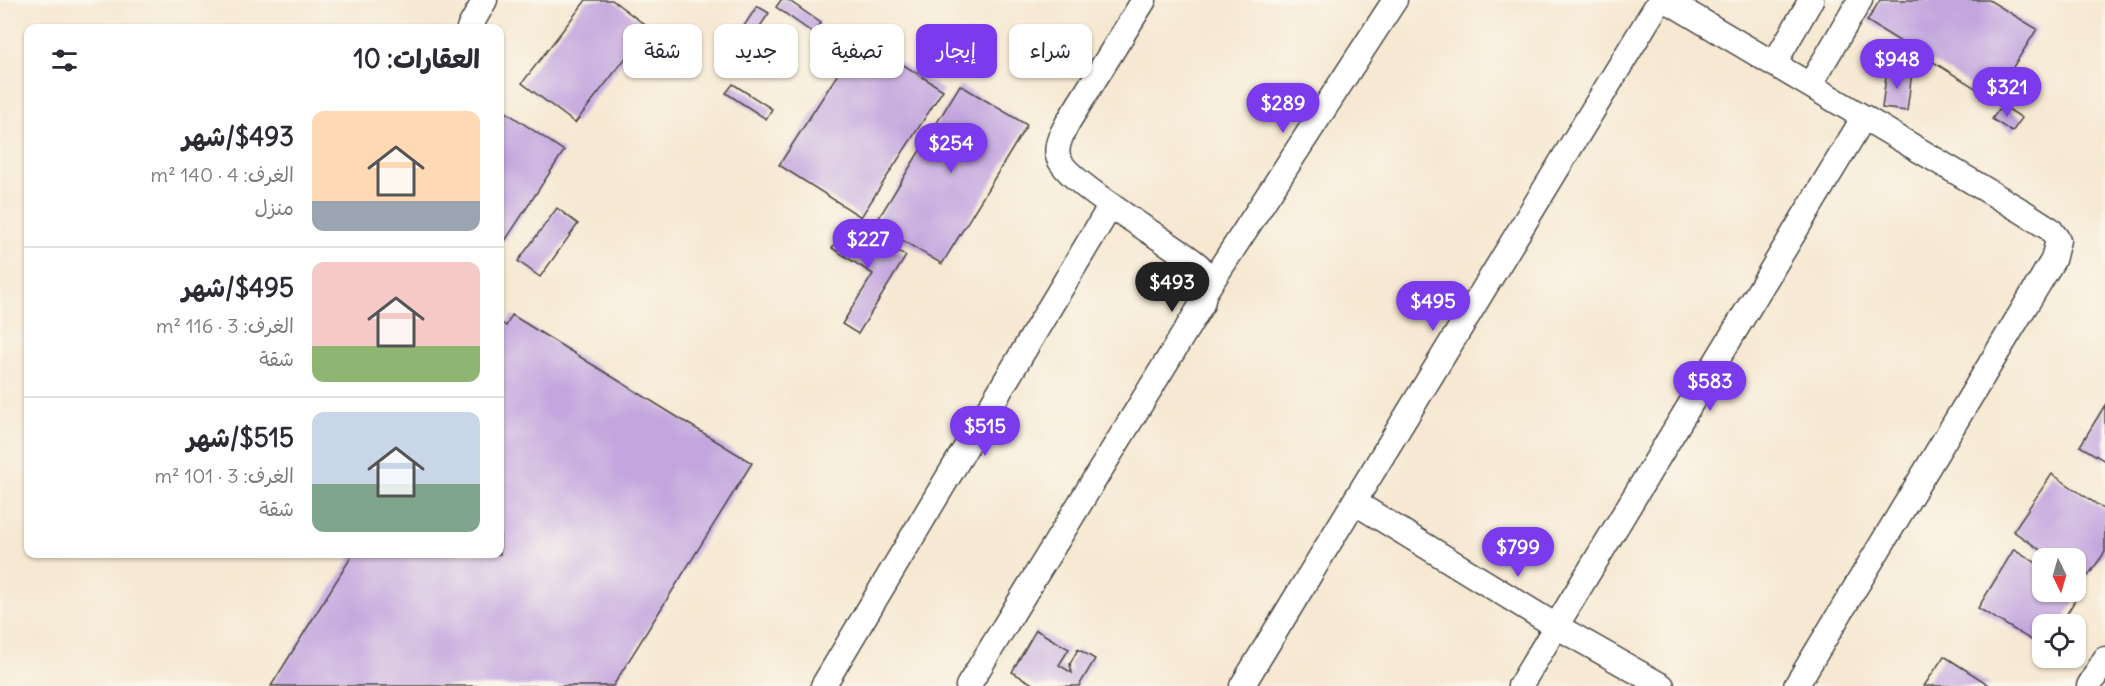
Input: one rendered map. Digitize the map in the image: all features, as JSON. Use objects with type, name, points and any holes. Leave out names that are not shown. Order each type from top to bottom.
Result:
[{"type":"street","points":[[471,24],[485,0]]},
{"type":"street","points":[[968,686],[1202,304],[1205,292],[1204,276],[1199,266],[1089,190],[1062,166],[1057,155],[1059,140],[1068,122],[1144,0]]},
{"type":"street","points":[[1205,292],[1395,0]]},
{"type":"street","points":[[1242,686],[1660,0]]},
{"type":"street","points":[[1666,0],[2025,213],[2050,229],[2058,240],[2053,260],[1796,686]]},
{"type":"street","points":[[1774,64],[1811,0]]},
{"type":"street","points":[[1810,85],[1860,0]]},
{"type":"street","points":[[1520,686],[1864,117]]},
{"type":"street","points":[[823,686],[1112,205]]},
{"type":"street","points":[[1354,501],[1556,626],[1662,686]]},
{"type":"street","points":[[2089,686],[2105,659]]},
{"type":"building","points":[[586,0],[612,0],[644,24],[623,24],[623,61],[575,123],[522,83]]},
{"type":"building","points":[[781,0],[788,0],[821,23],[810,24],[810,31],[776,7]]},
{"type":"building","points":[[1880,0],[1989,0],[2037,29],[1993,99],[1867,21]]},
{"type":"building","points":[[757,6],[769,13],[762,24],[745,24]]},
{"type":"building","points":[[904,65],[916,73],[916,78],[924,78],[943,90],[861,217],[779,165],[835,78],[904,78]]},
{"type":"building","points":[[1887,69],[1912,72],[1907,111],[1882,108]]},
{"type":"building","points":[[733,84],[772,109],[766,119],[726,93]]},
{"type":"building","points":[[960,85],[1027,125],[942,264],[875,224]]},
{"type":"building","points":[[2002,105],[2022,118],[2012,132],[1992,119]]},
{"type":"building","points":[[504,111],[564,151],[504,240]]},
{"type":"building","points":[[557,208],[578,224],[540,277],[518,261]]},
{"type":"building","points":[[849,221],[906,256],[858,334],[842,324],[873,274],[832,248]]},
{"type":"building","points":[[512,315],[752,463],[613,686],[271,686],[351,558],[504,558],[504,325],[506,326]]},
{"type":"building","points":[[2105,405],[2105,461],[2080,446]]},
{"type":"building","points":[[2052,474],[2105,510],[2105,552],[2086,579],[2086,548],[2038,548],[2013,531]]},
{"type":"building","points":[[2014,549],[2032,560],[2032,602],[2074,602],[2067,614],[2032,614],[2032,640],[1978,608]]},
{"type":"building","points":[[1036,630],[1069,649],[1059,665],[1072,673],[1070,664],[1078,649],[1095,659],[1079,686],[1036,686],[1012,672]]},
{"type":"building","points":[[1944,656],[1991,686],[1924,686]]}]
